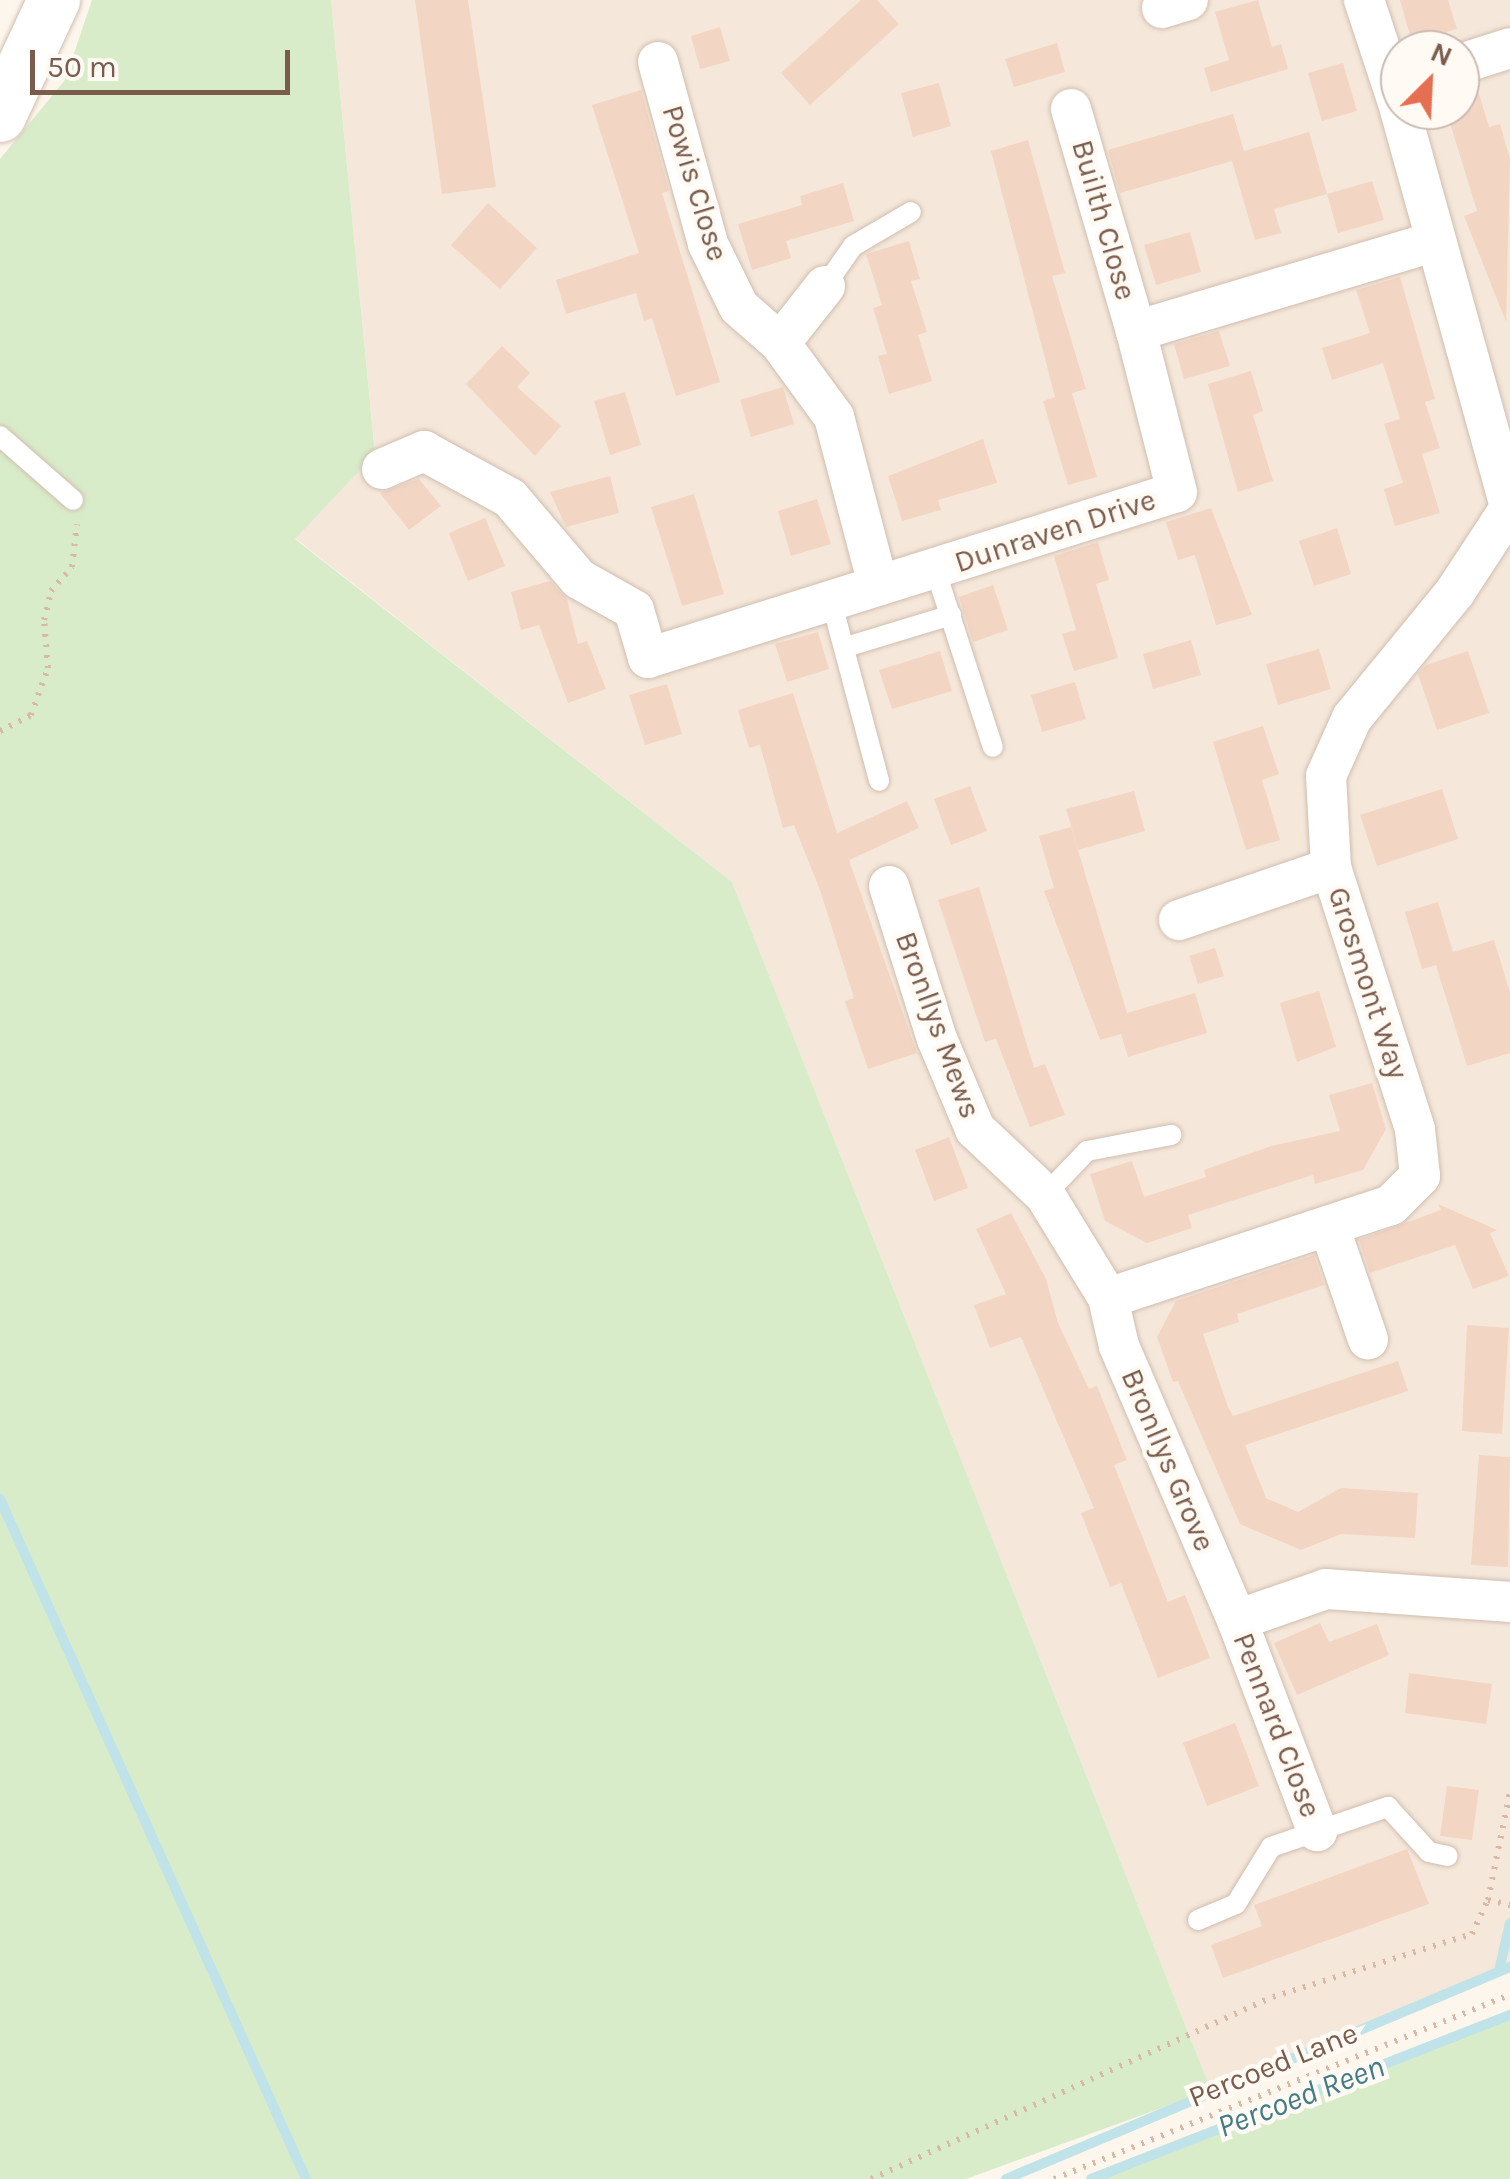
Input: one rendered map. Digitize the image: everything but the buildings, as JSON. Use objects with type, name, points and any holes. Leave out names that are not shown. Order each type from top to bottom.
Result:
[{"type":"street","points":[[0,116],[54,0]]},
{"type":"street","name":"Grosmont Way","points":[[1364,0],[1380,46]]},
{"type":"street","points":[[1480,58],[1510,48]]},
{"type":"street","name":"Powis Close","points":[[658,62],[708,244],[738,307],[780,343],[834,418],[878,585]]},
{"type":"street","name":"Builth Close","points":[[1072,109],[1136,330]]},
{"type":"street","name":"Grosmont Way","points":[[1108,1298],[1390,1204],[1420,1176],[1415,1129],[1331,868],[1326,776],[1352,718],[1455,592],[1510,508],[1407,130]]},
{"type":"street","points":[[1136,330],[1436,240]]},
{"type":"street","points":[[780,343],[825,286]]},
{"type":"street","name":"Dunraven Drive","points":[[382,468],[424,451],[510,498],[579,579],[634,610],[648,658],[1177,492],[1136,330]]},
{"type":"street","points":[[1179,920],[1331,868]]},
{"type":"street","name":"Bronllys Mews","points":[[889,886],[937,1038],[975,1129],[1045,1195],[1108,1298]]},
{"type":"street","points":[[1328,1226],[1368,1339]]},
{"type":"street","name":"Bronllys Grove","points":[[1108,1298],[1119,1346],[1237,1620]]},
{"type":"street","points":[[1237,1620],[1326,1589],[1506,1601]]},
{"type":"street","name":"Pennard Close","points":[[1237,1620],[1317,1831]]},
{"type":"lane","points":[[825,286],[853,246],[910,212]]},
{"type":"lane","points":[[0,436],[73,500]]},
{"type":"lane","points":[[936,568],[994,746]]},
{"type":"lane","points":[[830,600],[879,781]]},
{"type":"lane","points":[[846,648],[950,614]]},
{"type":"lane","points":[[1045,1195],[1087,1151],[1172,1135]]},
{"type":"lane","points":[[1198,1920],[1236,1904],[1271,1847],[1388,1807],[1429,1852],[1448,1856]]},
{"type":"path","points":[[0,731],[31,715],[48,668],[44,620],[80,536],[73,500]]},
{"type":"path","points":[[871,2179],[1272,1997],[1472,1934],[1488,1900],[1510,1792]]},
{"type":"path","points":[[1488,1900],[1510,1905]]},
{"type":"path","name":"Percoed Lane","points":[[1054,2179],[1510,1995]]},
{"type":"shaded area","points":[[331,0],[1510,0],[1510,1967],[1211,2090],[732,882],[295,538],[375,453]]},
{"type":"green space","points":[[92,0],[331,0],[375,454],[295,539],[732,882],[1211,2090],[966,2179],[0,2179],[0,159],[65,80]]},
{"type":"green space","points":[[1510,2015],[1510,2179],[1091,2179],[1445,2040]]},
{"type":"waterway","points":[[0,1499],[306,2179]]},
{"type":"waterway","points":[[1499,1971],[1510,1923]]},
{"type":"waterway","points":[[1006,2179],[1510,1967]]},
{"type":"waterway","name":"Percoed Reen","points":[[1091,2179],[1510,2015]]}]
